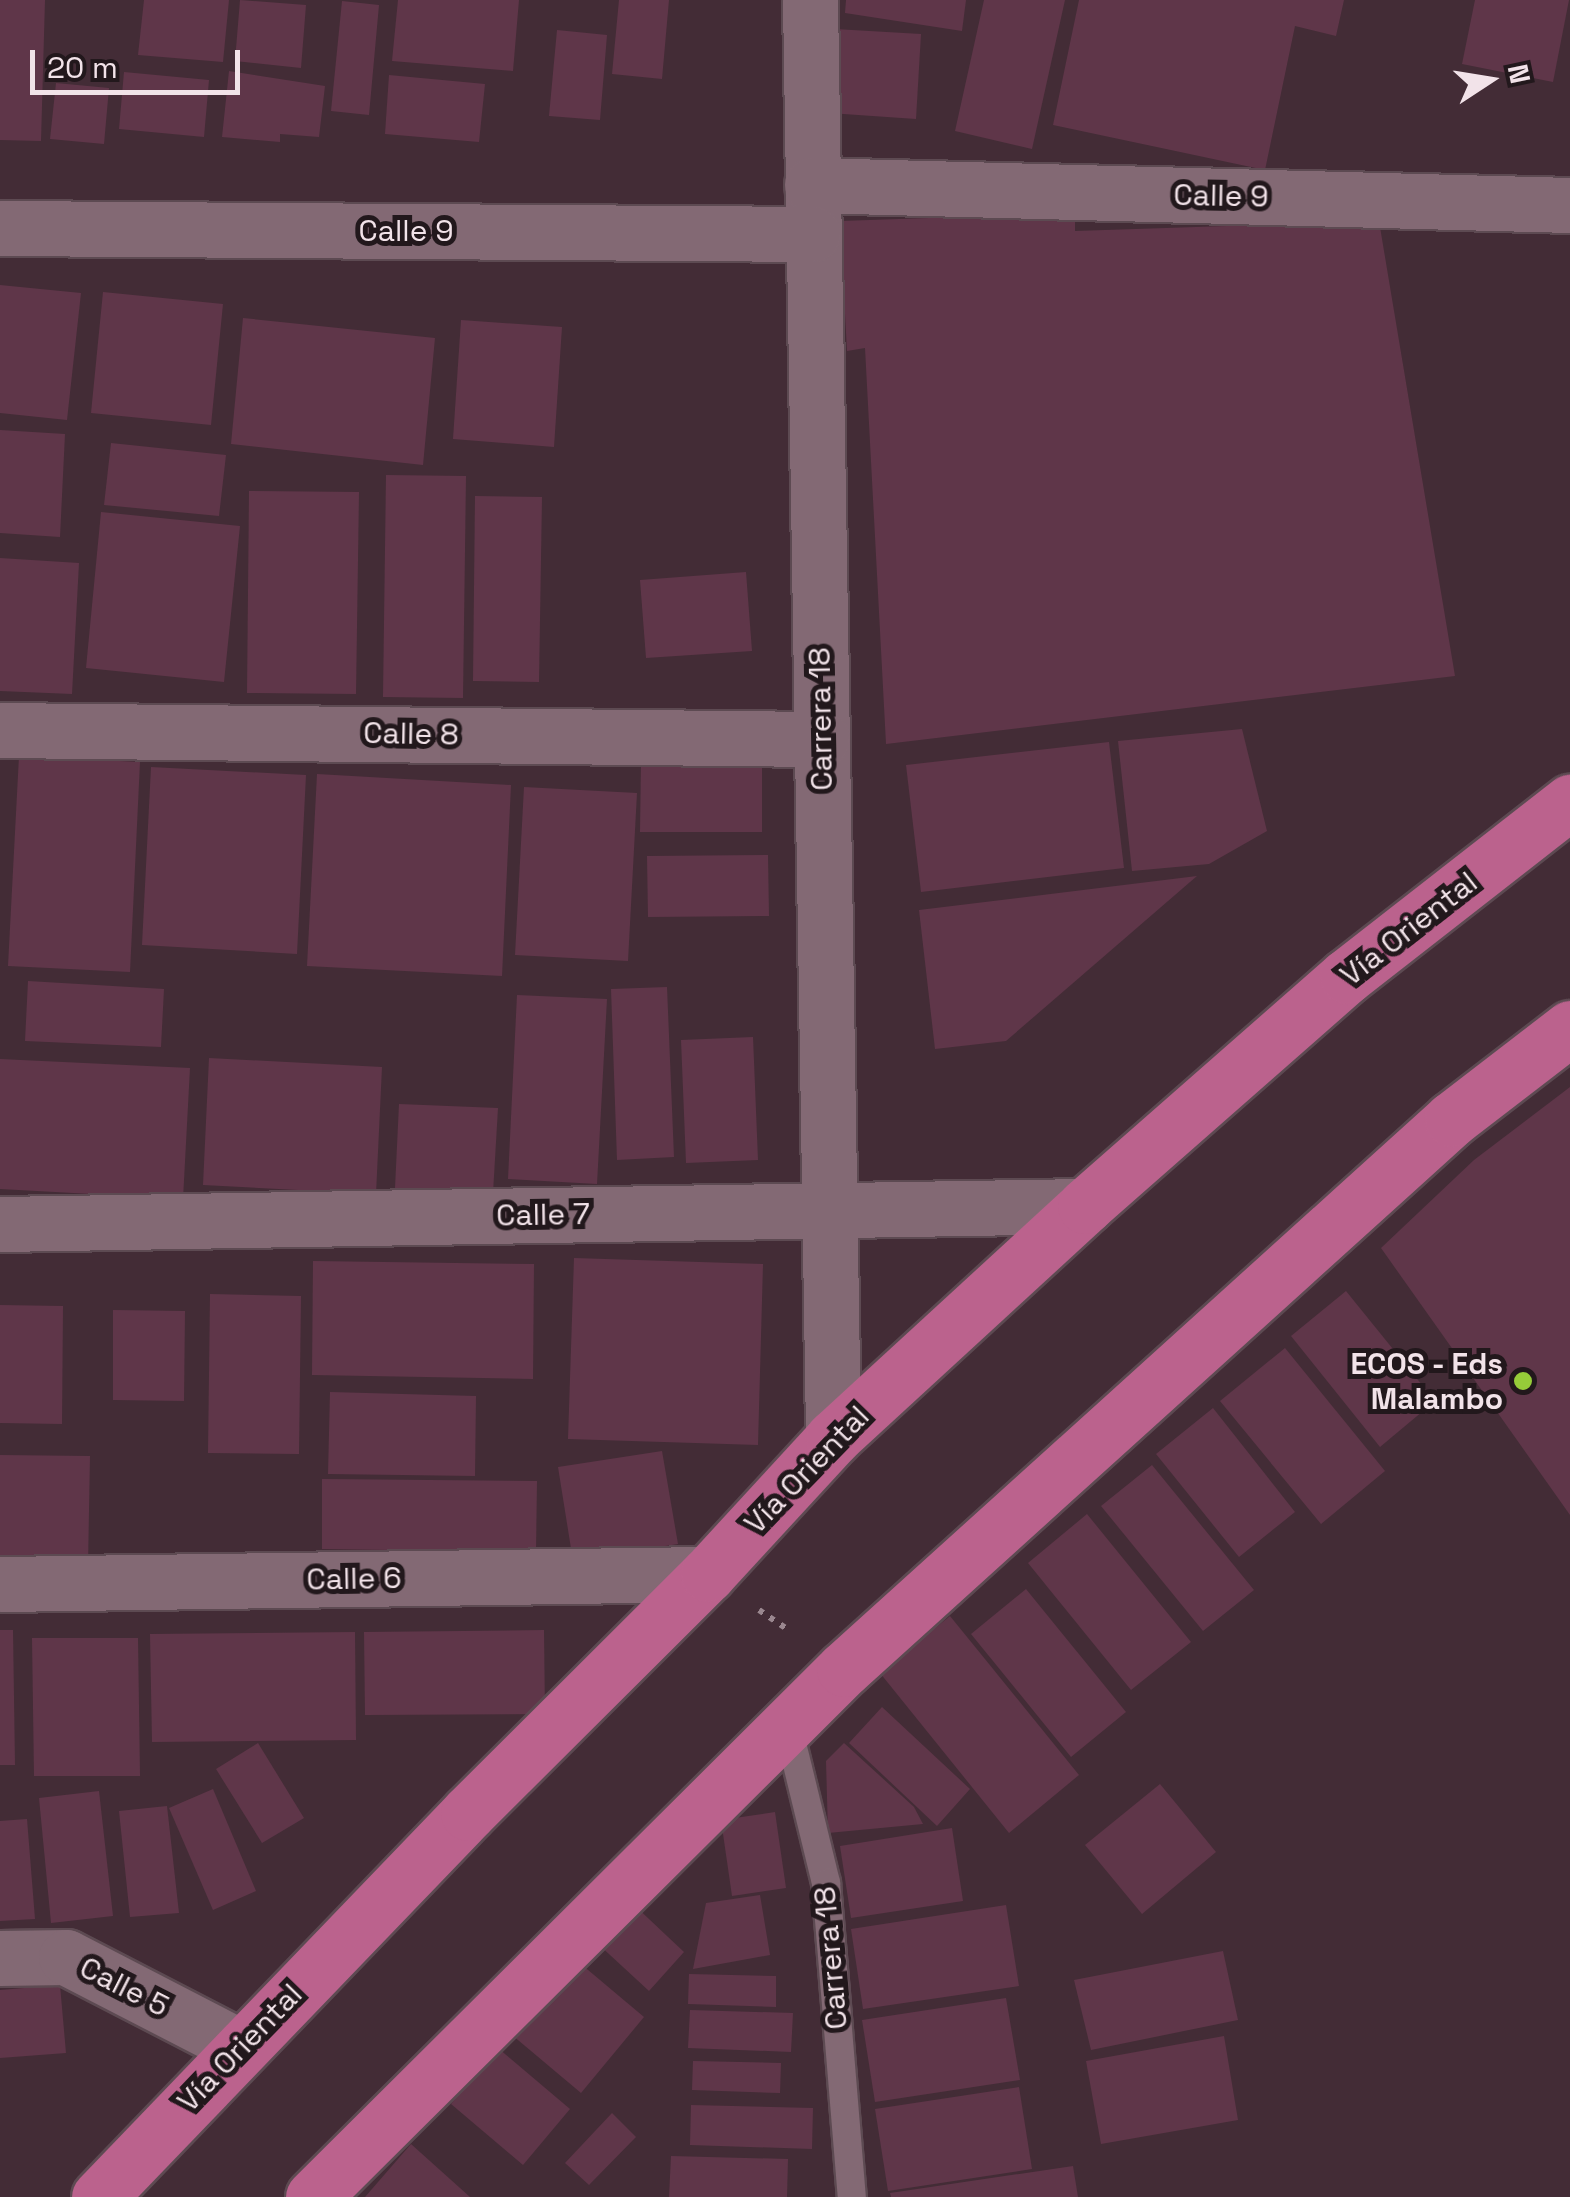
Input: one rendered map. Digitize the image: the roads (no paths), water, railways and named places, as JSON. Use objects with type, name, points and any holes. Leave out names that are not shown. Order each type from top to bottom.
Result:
[{"type":"highway","name":"Vía Oriental","points":[[99,2197],[240,2046],[708,1574],[834,1438],[1085,1206],[1347,976],[1570,802]]},
{"type":"highway","points":[[313,2197],[844,1669],[1452,1118],[1570,1028]]},
{"type":"street","name":"Carrera 18","points":[[810,0],[834,1438]]},
{"type":"street","name":"Calle 9","points":[[0,228],[813,210],[1570,205]]},
{"type":"street","name":"Calle 8","points":[[0,730],[822,738]]},
{"type":"street","name":"Calle 7","points":[[0,1224],[1085,1206]]},
{"type":"street","name":"Calle 6","points":[[0,1584],[708,1574]]},
{"type":"street","name":"Calle 5","points":[[0,1958],[66,1957],[240,2046]]},
{"type":"lane","name":"Carrera 18","points":[[787,1723],[826,1883],[852,2197]]},
{"type":"place","name":"ECOS - Eds Malambo","points":[[1523,1381]]}]
